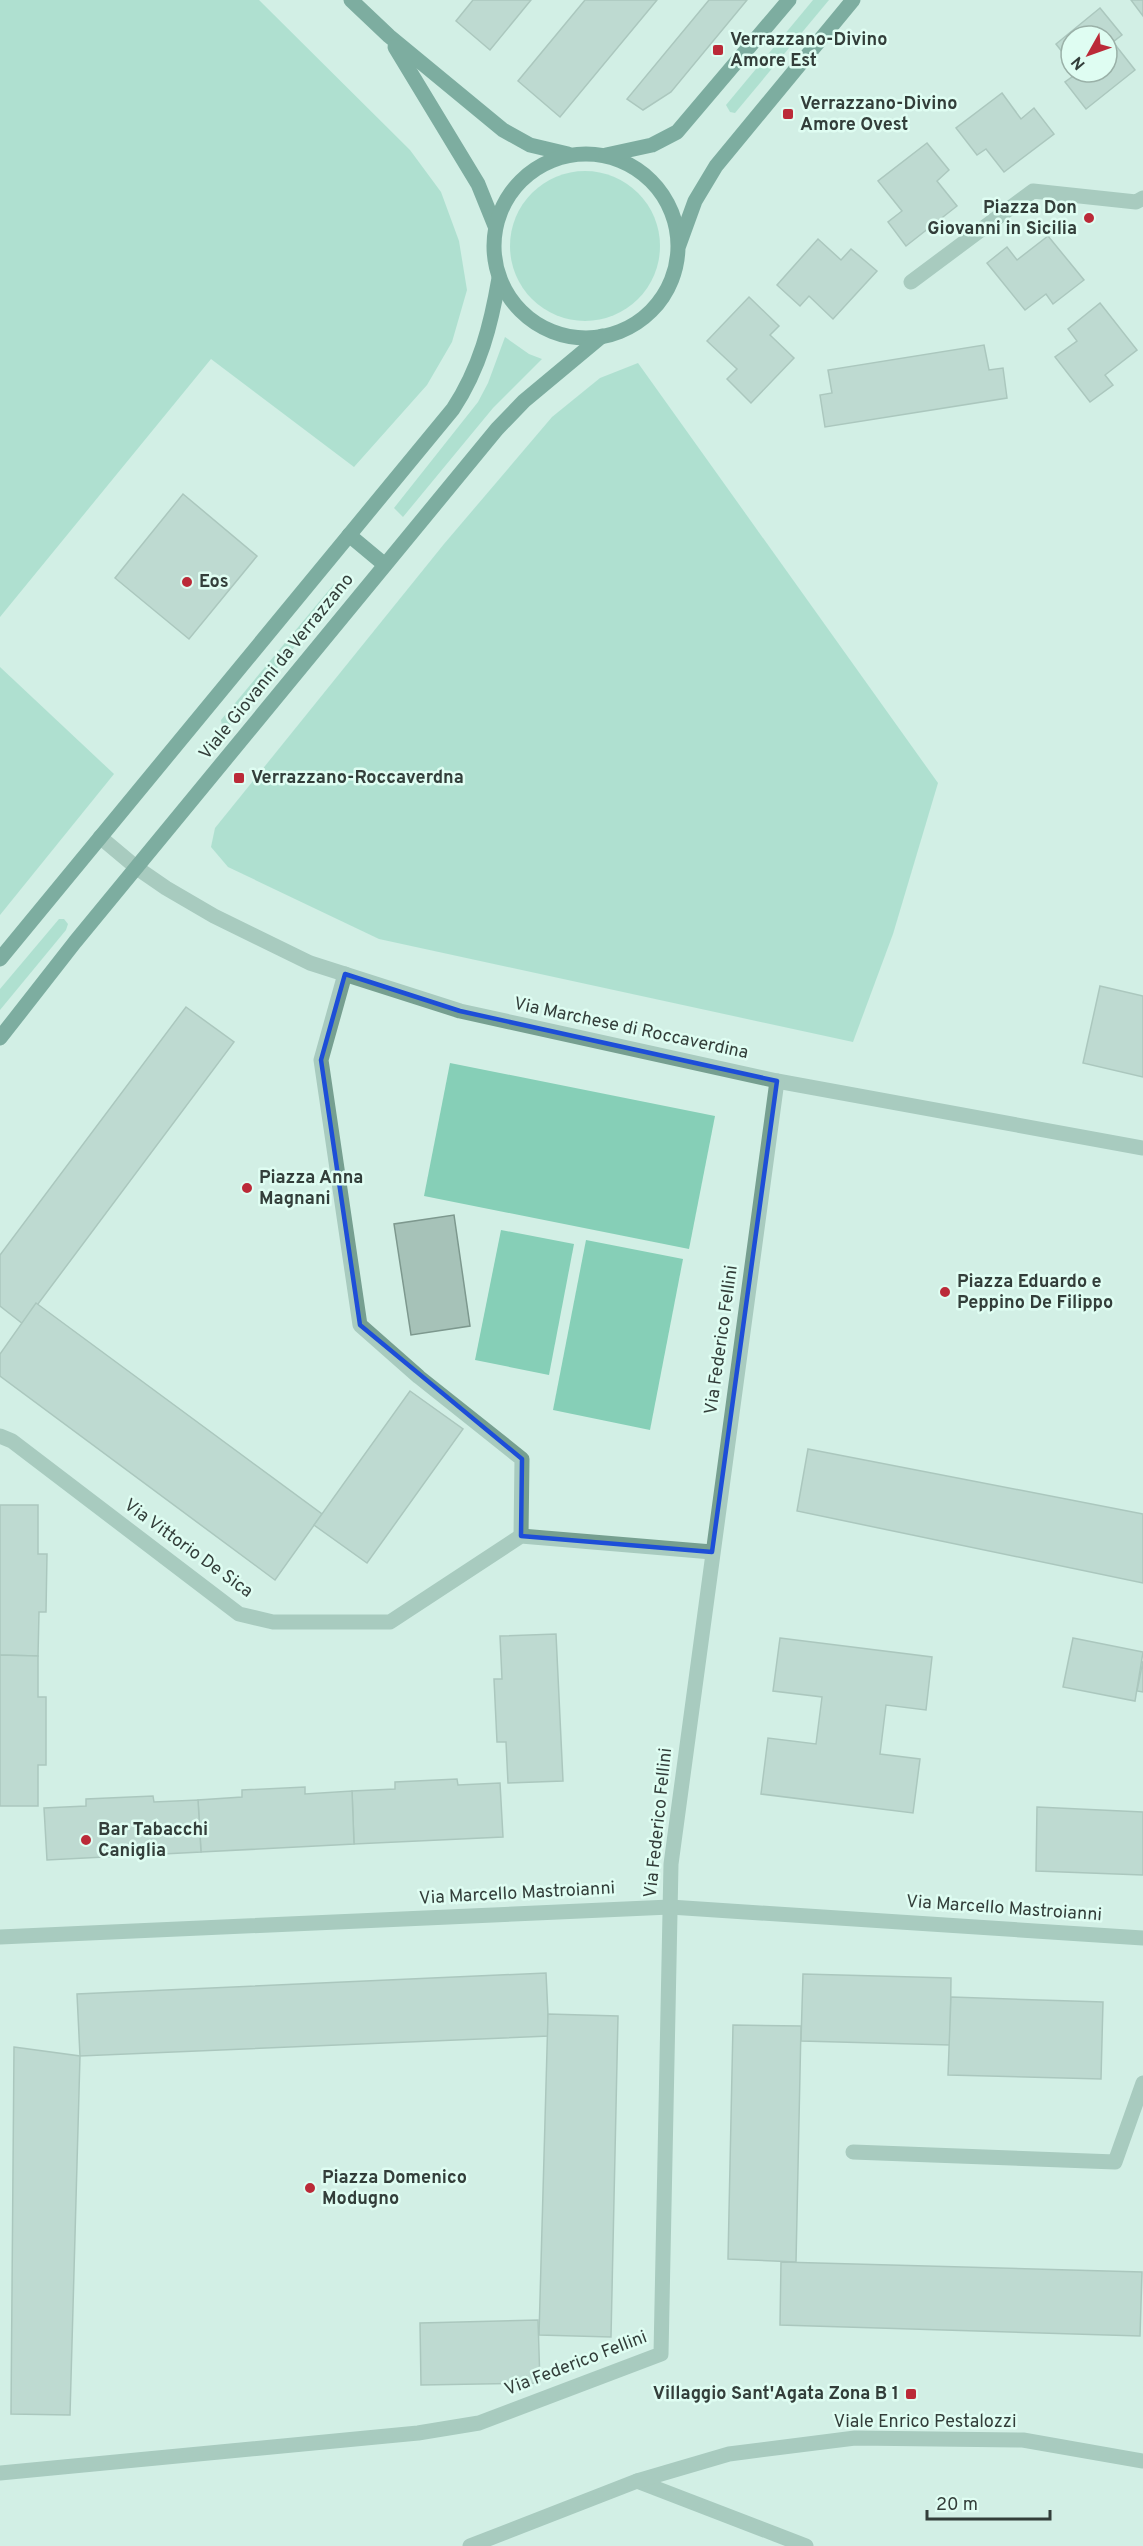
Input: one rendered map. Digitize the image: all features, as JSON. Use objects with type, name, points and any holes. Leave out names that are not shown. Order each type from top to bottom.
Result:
[{"type":"main road","points":[[351,0],[389,36],[503,130],[530,145],[569,154],[606,155],[652,146],[677,132],[789,0]]},
{"type":"main road","points":[[569,154],[548,160],[530,172],[514,187],[502,205],[495,225],[493,243],[499,278],[519,309],[548,330],[584,338],[602,336],[632,326],[656,306],[672,279],[678,247],[695,201],[716,166],[853,0]]},
{"type":"main road","points":[[389,36],[478,184],[495,225]]},
{"type":"main road","points":[[606,155],[626,162],[658,188],[676,226],[678,247]]},
{"type":"main road","name":"Viale Giovanni da Verrazzano","points":[[0,959],[453,410],[468,386],[489,330],[499,278]]},
{"type":"main road","name":"Viale Giovanni da Verrazzano","points":[[0,1038],[504,422],[524,401],[602,336]]},
{"type":"main road","points":[[349,535],[385,565]]},
{"type":"street","points":[[912,282],[1033,191],[1136,202],[1143,198]]},
{"type":"street","name":"Via Marchese di Roccaverdina","points":[[100,837],[137,868],[214,916],[310,963],[460,1011],[777,1081],[1143,1148]]},
{"type":"street","points":[[345,974],[321,1060],[360,1325],[418,1377],[522,1459],[521,1536],[712,1552]]},
{"type":"street","name":"Via Federico Fellini","points":[[0,2473],[418,2433],[479,2422],[661,2354],[671,1864],[777,1081]]},
{"type":"street","name":"Via Vittorio De Sica","points":[[0,1436],[12,1441],[239,1614],[273,1622],[390,1622],[521,1536]]},
{"type":"street","name":"Via Marcello Mastroianni","points":[[0,1937],[670,1907],[1143,1938]]},
{"type":"street","points":[[853,2152],[1115,2162],[1143,2083]]},
{"type":"street","name":"Viale Enrico Pestalozzi","points":[[470,2546],[637,2481],[729,2454],[855,2438],[1023,2440],[1143,2461]]},
{"type":"street","points":[[637,2481],[806,2546]]},
{"type":"highlighted area","points":[[345,974],[460,1011],[777,1081],[712,1552],[521,1536],[522,1459],[360,1325],[321,1060]]},
{"type":"green space","points":[[0,0],[259,0],[410,150],[441,192],[459,241],[467,290],[452,342],[427,385],[354,467],[211,359],[0,617]]},
{"type":"green space","points":[[813,0],[829,0],[735,113],[730,112],[726,105]]},
{"type":"green space","points":[[585,171],[600,172],[614,177],[638,193],[654,217],[659,231],[659,261],[654,275],[638,299],[614,315],[600,320],[585,321],[570,320],[556,315],[532,299],[516,275],[511,261],[510,246],[511,231],[516,217],[532,193],[556,177],[570,172]]},
{"type":"green space","points":[[505,337],[529,354],[542,359],[493,408],[403,517],[394,508],[478,402],[488,383]]},
{"type":"green space","points":[[638,363],[938,783],[893,934],[853,1042],[379,939],[228,867],[211,847],[215,828],[444,544],[552,417],[600,378]]},
{"type":"green space","points":[[334,584],[339,590],[336,597],[229,726],[222,726],[221,720]]},
{"type":"green space","points":[[0,667],[114,774],[0,915]]},
{"type":"green space","points":[[59,919],[64,919],[68,924],[66,930],[0,1010],[0,989]]},
{"type":"green space","points":[[450,1063],[715,1116],[689,1249],[424,1196]]},
{"type":"green space","points":[[501,1230],[574,1244],[549,1375],[475,1360]]},
{"type":"green space","points":[[586,1240],[683,1259],[650,1430],[553,1410]]},
{"type":"building","points":[[473,0],[531,0],[490,50],[456,21]]},
{"type":"building","points":[[585,0],[657,0],[560,117],[518,81]]},
{"type":"building","points":[[709,0],[747,0],[671,92],[643,110],[627,99]]},
{"type":"building","points":[[1131,0],[1143,0],[1143,16]]},
{"type":"building","points":[[1100,8],[1113,24],[1080,24]]},
{"type":"building","points":[[1119,50],[1135,70],[1119,83]]},
{"type":"building","points":[[1067,84],[1117,84],[1086,109]]},
{"type":"building","points":[[1002,93],[1021,119],[1034,108],[1054,134],[1004,172],[986,149],[977,155],[956,128]]},
{"type":"building","points":[[927,143],[949,170],[937,181],[957,206],[906,246],[888,222],[902,211],[878,181]]},
{"type":"building","points":[[1048,236],[1084,280],[1053,304],[1046,294],[1025,310],[987,263],[1007,247],[1017,260]]},
{"type":"building","points":[[818,239],[841,260],[851,249],[877,271],[833,319],[809,296],[800,306],[777,285]]},
{"type":"building","points":[[749,297],[779,326],[770,335],[794,358],[751,403],[727,379],[737,369],[707,341]]},
{"type":"building","points":[[1100,303],[1137,350],[1105,375],[1113,385],[1090,402],[1055,357],[1077,341],[1068,329]]},
{"type":"building","points":[[984,345],[989,370],[1003,368],[1007,398],[825,427],[820,395],[832,393],[828,370]]},
{"type":"building","points":[[183,494],[257,556],[189,639],[115,578]]},
{"type":"building","points":[[1100,986],[1143,996],[1143,1077],[1083,1063]]},
{"type":"building","points":[[186,1007],[234,1042],[23,1324],[0,1306],[0,1255]]},
{"type":"building","points":[[454,1215],[470,1326],[411,1335],[394,1224]]},
{"type":"building","points":[[36,1303],[322,1514],[275,1580],[0,1376],[0,1354]]},
{"type":"building","points":[[410,1391],[463,1429],[367,1563],[314,1525]]},
{"type":"building","points":[[808,1449],[1143,1514],[1143,1583],[797,1511]]},
{"type":"building","points":[[0,1505],[38,1505],[38,1554],[47,1554],[46,1612],[39,1612],[38,1656],[0,1655]]},
{"type":"building","points":[[556,1634],[563,1781],[508,1783],[506,1742],[497,1742],[494,1679],[502,1679],[500,1636]]},
{"type":"building","points":[[780,1638],[932,1657],[926,1710],[886,1705],[880,1754],[920,1759],[913,1813],[761,1794],[768,1738],[816,1744],[822,1697],[773,1691]]},
{"type":"building","points":[[1073,1638],[1143,1652],[1135,1701],[1063,1687]]},
{"type":"building","points":[[0,1655],[38,1656],[38,1697],[46,1697],[46,1765],[38,1765],[38,1806],[0,1806]]},
{"type":"building","points":[[1143,1661],[1143,1692],[1137,1691]]},
{"type":"building","points":[[457,1779],[458,1785],[500,1783],[503,1837],[354,1844],[352,1791],[395,1789],[395,1782]]},
{"type":"building","points":[[305,1787],[305,1794],[352,1791],[354,1844],[201,1852],[198,1800],[242,1797],[242,1790]]},
{"type":"building","points":[[153,1796],[154,1802],[198,1800],[201,1852],[47,1860],[44,1808],[86,1806],[86,1799]]},
{"type":"building","points":[[1037,1807],[1143,1812],[1143,1875],[1036,1871]]},
{"type":"building","points":[[546,1973],[549,2036],[80,2056],[77,1994]]},
{"type":"building","points":[[803,1974],[951,1978],[950,2045],[801,2041]]},
{"type":"building","points":[[951,1997],[1103,2002],[1101,2079],[948,2075]]},
{"type":"building","points":[[548,2014],[618,2016],[611,2337],[539,2335]]},
{"type":"building","points":[[733,2025],[801,2026],[796,2262],[728,2259]]},
{"type":"building","points":[[14,2047],[80,2056],[70,2415],[11,2414]]},
{"type":"building","points":[[781,2262],[1142,2272],[1140,2336],[780,2325]]},
{"type":"building","points":[[538,2320],[540,2383],[421,2385],[420,2323]]},
{"type":"place","name":"Verrazzano-Divino Amore Est","points":[[718,50]]},
{"type":"place","name":"Verrazzano-Divino Amore Ovest","points":[[788,114]]},
{"type":"place","name":"Piazza Don Giovanni in Sicilia","points":[[1089,218]]},
{"type":"place","name":"Eos","points":[[187,582]]},
{"type":"place","name":"Verrazzano-Roccaverdna","points":[[239,778]]},
{"type":"place","name":"Piazza Anna Magnani","points":[[247,1188]]},
{"type":"place","name":"Piazza Eduardo e Peppino De Filippo","points":[[945,1292]]},
{"type":"place","name":"Bar Tabacchi Caniglia","points":[[86,1840]]},
{"type":"place","name":"Piazza Domenico Modugno","points":[[310,2188]]},
{"type":"place","name":"Villaggio Sant'Agata Zona B 1","points":[[911,2394]]}]
